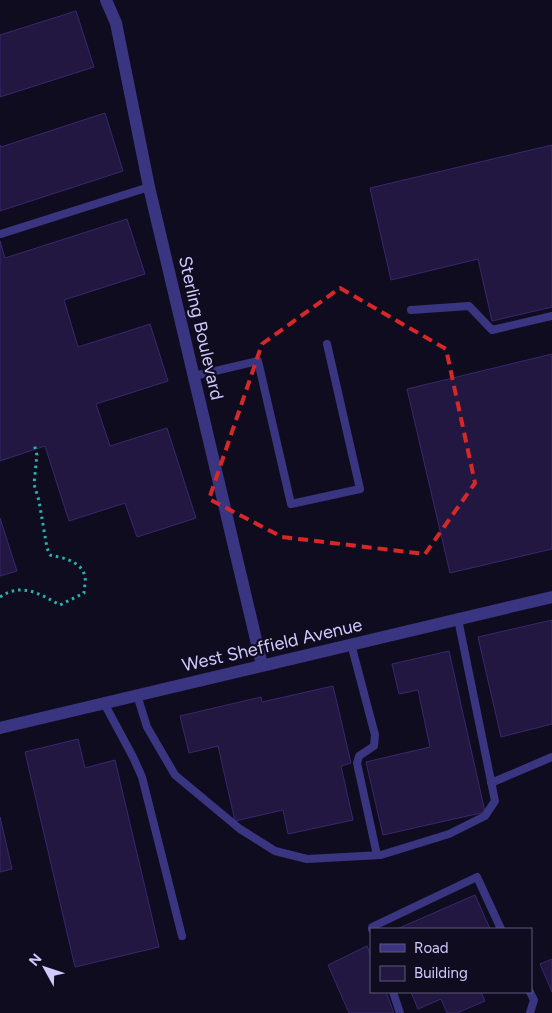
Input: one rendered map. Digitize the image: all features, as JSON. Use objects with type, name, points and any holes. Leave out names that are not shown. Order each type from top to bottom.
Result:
[{"type":"street","name":"Sterling Boulevard","points":[[106,0],[116,23],[149,187],[262,665]]},
{"type":"street","name":"West Sheffield Avenue","points":[[0,728],[552,597]]},
{"type":"lane","points":[[1,234],[149,187]]},
{"type":"lane","points":[[411,310],[469,306],[492,330],[552,316]]},
{"type":"lane","points":[[194,376],[258,361],[291,504],[360,489],[327,344]]},
{"type":"lane","points":[[137,695],[146,727],[175,775],[240,829],[276,851],[307,859],[377,855],[449,834],[485,816],[495,801],[458,619]]},
{"type":"lane","points":[[351,644],[376,735],[374,746],[360,756],[357,763],[377,855]]},
{"type":"lane","points":[[104,703],[134,757],[142,776],[182,936]]},
{"type":"lane","points":[[492,783],[552,757]]},
{"type":"lane","points":[[372,928],[477,877],[501,928]]},
{"type":"lane","points":[[393,993],[400,1013]]},
{"type":"lane","points":[[530,993],[534,1000],[530,1013]]},
{"type":"path","points":[[0,597],[8,592],[25,589],[60,604],[84,593],[85,577],[80,567],[66,558],[50,554],[47,548],[39,501],[34,484],[37,455],[34,444]]},
{"type":"highlighted area","points":[[340,288],[446,349],[475,483],[425,554],[282,537],[209,499],[262,344]]},
{"type":"building","points":[[76,11],[94,67],[0,97],[0,35]]},
{"type":"building","points":[[105,113],[123,171],[0,211],[0,145],[1,147]]},
{"type":"building","points":[[552,145],[552,307],[492,321],[478,259],[391,280],[370,188]]},
{"type":"building","points":[[127,219],[145,274],[64,300],[78,347],[150,324],[168,381],[96,404],[110,446],[167,428],[196,518],[137,537],[125,503],[69,521],[45,446],[0,461],[0,241],[5,258]]},
{"type":"building","points":[[552,354],[552,549],[450,573],[407,389]]},
{"type":"building","points":[[0,518],[17,571],[0,576]]},
{"type":"building","points":[[552,620],[552,724],[501,737],[478,637]]},
{"type":"building","points":[[449,651],[485,812],[383,835],[366,762],[430,747],[418,690],[399,694],[392,664]]},
{"type":"building","points":[[333,686],[351,763],[341,766],[353,820],[288,834],[283,810],[235,821],[218,746],[189,753],[180,716],[261,697],[262,702]]},
{"type":"building","points":[[78,739],[85,768],[115,760],[159,947],[75,967],[25,752]]},
{"type":"building","points":[[0,817],[12,869],[0,872]]},
{"type":"building","points":[[475,895],[490,928],[399,928]]},
{"type":"building","points":[[367,946],[370,954],[370,993],[386,993],[394,1013],[349,1013],[328,965]]},
{"type":"building","points":[[552,959],[552,992],[540,964]]},
{"type":"building","points":[[411,993],[481,993],[485,1001],[457,1013],[447,1013],[441,999],[418,1009]]}]
